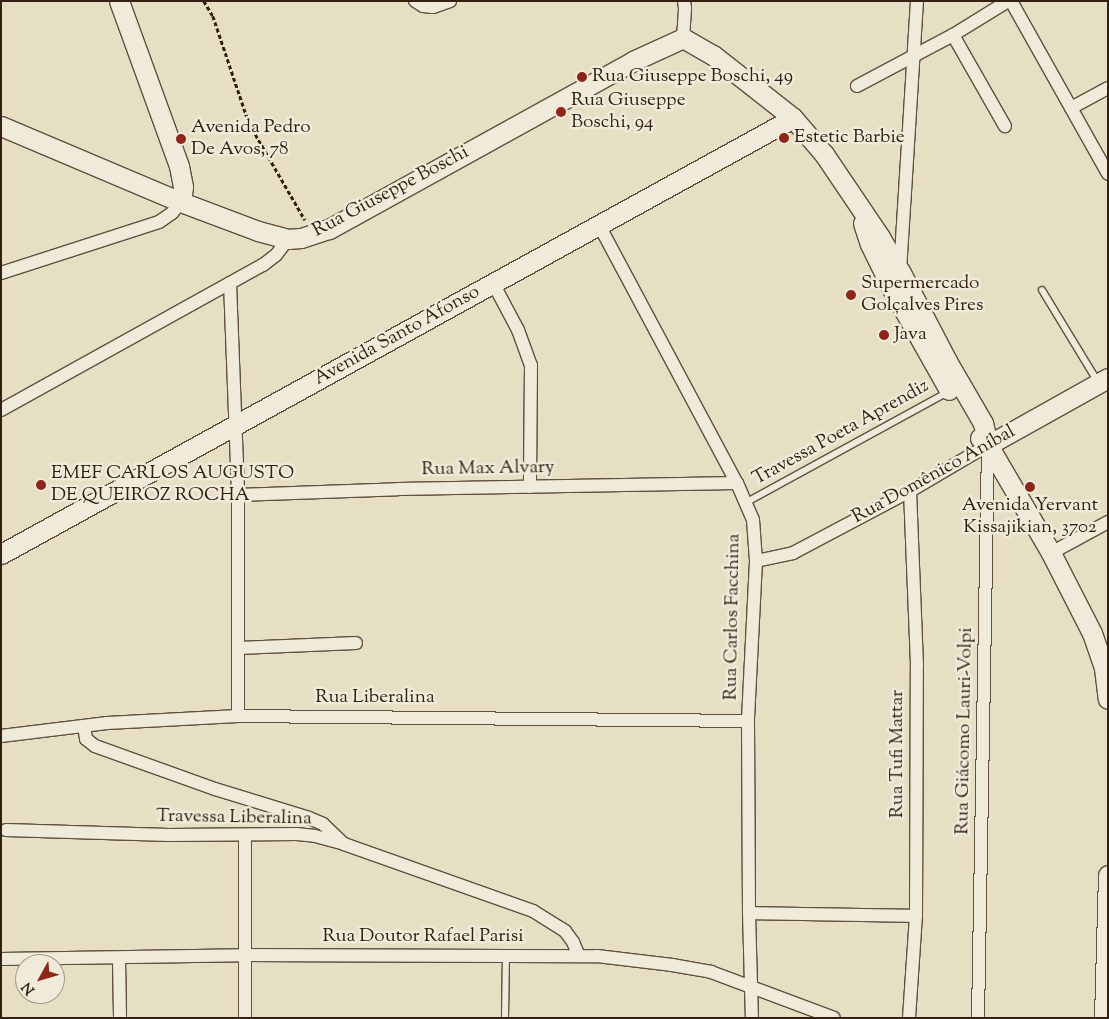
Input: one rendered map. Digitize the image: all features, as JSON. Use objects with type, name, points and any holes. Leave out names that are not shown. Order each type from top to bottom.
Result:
[{"type":"main road","points":[[119,1],[179,166],[183,187],[181,202]]},
{"type":"main road","points":[[682,38],[713,55],[793,118],[824,154],[880,237],[900,271],[947,361],[983,423],[988,445]]},
{"type":"main road","name":"Rua Giuseppe Boschi","points":[[288,239],[329,229],[633,61],[682,38]]},
{"type":"main road","name":"Avenida Santo Afonso","points":[[1,554],[793,118]]},
{"type":"main road","points":[[1,126],[181,202],[258,231],[288,239]]},
{"type":"main road","points":[[856,202],[870,244],[891,287],[973,430],[988,445],[1051,553],[1092,633],[1104,668],[1108,699]]},
{"type":"main road","name":"Rua Domênico Aníbal","points":[[988,445],[1103,381]]},
{"type":"main road","points":[[1104,1018],[1108,875]]},
{"type":"street","points":[[415,1],[423,6],[433,7],[450,1]]},
{"type":"street","points":[[682,38],[684,1]]},
{"type":"street","points":[[891,287],[900,271],[917,1]]},
{"type":"street","points":[[857,86],[915,56],[1009,1],[1108,174]]},
{"type":"street","points":[[953,34],[1005,126]]},
{"type":"street","points":[[1071,108],[1108,88]]},
{"type":"street","points":[[1,273],[159,222],[172,213],[181,202]]},
{"type":"street","name":"Rua Carlos Facchina","points":[[599,225],[747,502],[753,520],[756,561],[748,721],[749,913],[752,1018]]},
{"type":"street","name":"Rua Giuseppe Boschi","points":[[1,410],[270,260],[288,239]]},
{"type":"street","points":[[230,283],[238,495],[240,648],[238,716]]},
{"type":"street","points":[[493,283],[518,330],[531,365],[530,487]]},
{"type":"street","name":"Rua Domênico Aníbal","points":[[756,561],[793,553],[910,491],[988,445]]},
{"type":"street","name":"Rua Giácomo Lauri-Volpi","points":[[978,1018],[988,445]]},
{"type":"street","name":"Rua Max Alvary","points":[[238,495],[737,483]]},
{"type":"street","name":"Rua Tufi Mattar","points":[[910,491],[917,665],[916,916],[910,1018]]},
{"type":"street","points":[[1051,553],[1108,522]]},
{"type":"street","points":[[240,648],[356,643]]},
{"type":"street","name":"Rua Liberalina","points":[[1,736],[84,726],[238,716],[748,721]]},
{"type":"street","points":[[84,726],[86,739],[95,746],[215,788],[309,818],[323,824],[344,844]]},
{"type":"street","name":"Travessa Liberalina","points":[[6,830],[245,835],[297,834],[344,844],[533,911],[565,931],[573,942],[579,956]]},
{"type":"street","points":[[245,835],[245,1018]]},
{"type":"street","points":[[749,913],[916,916]]},
{"type":"street","name":"Rua Doutor Rafael Parisi","points":[[1,959],[119,959],[244,955],[579,956],[672,964],[711,972],[834,1018]]},
{"type":"street","points":[[119,959],[120,1018]]},
{"type":"lane","points":[[1042,290],[1103,381]]},
{"type":"lane","name":"Travessa Poeta Aprendiz","points":[[747,502],[950,391]]},
{"type":"lane","points":[[505,1018],[506,956]]},
{"type":"path","points":[[204,1],[213,16],[249,123],[314,234]]},
{"type":"place","name":"Rua Giuseppe Boschi, 49","points":[[582,77]]},
{"type":"place","name":"Rua Giuseppe Boschi, 94","points":[[561,112]]},
{"type":"place","name":"Estetic Barbie","points":[[784,138]]},
{"type":"place","name":"Avenida Pedro De Avos, 78","points":[[181,139]]},
{"type":"place","name":"Supermercado Golçalves Pires","points":[[851,295]]},
{"type":"place","name":"Java","points":[[884,335]]},
{"type":"place","name":"EMEF CARLOS AUGUSTO DE QUEIROZ ROCHA","points":[[41,485]]},
{"type":"place","name":"Avenida Yervant Kissajikian, 3702","points":[[1030,487]]}]
